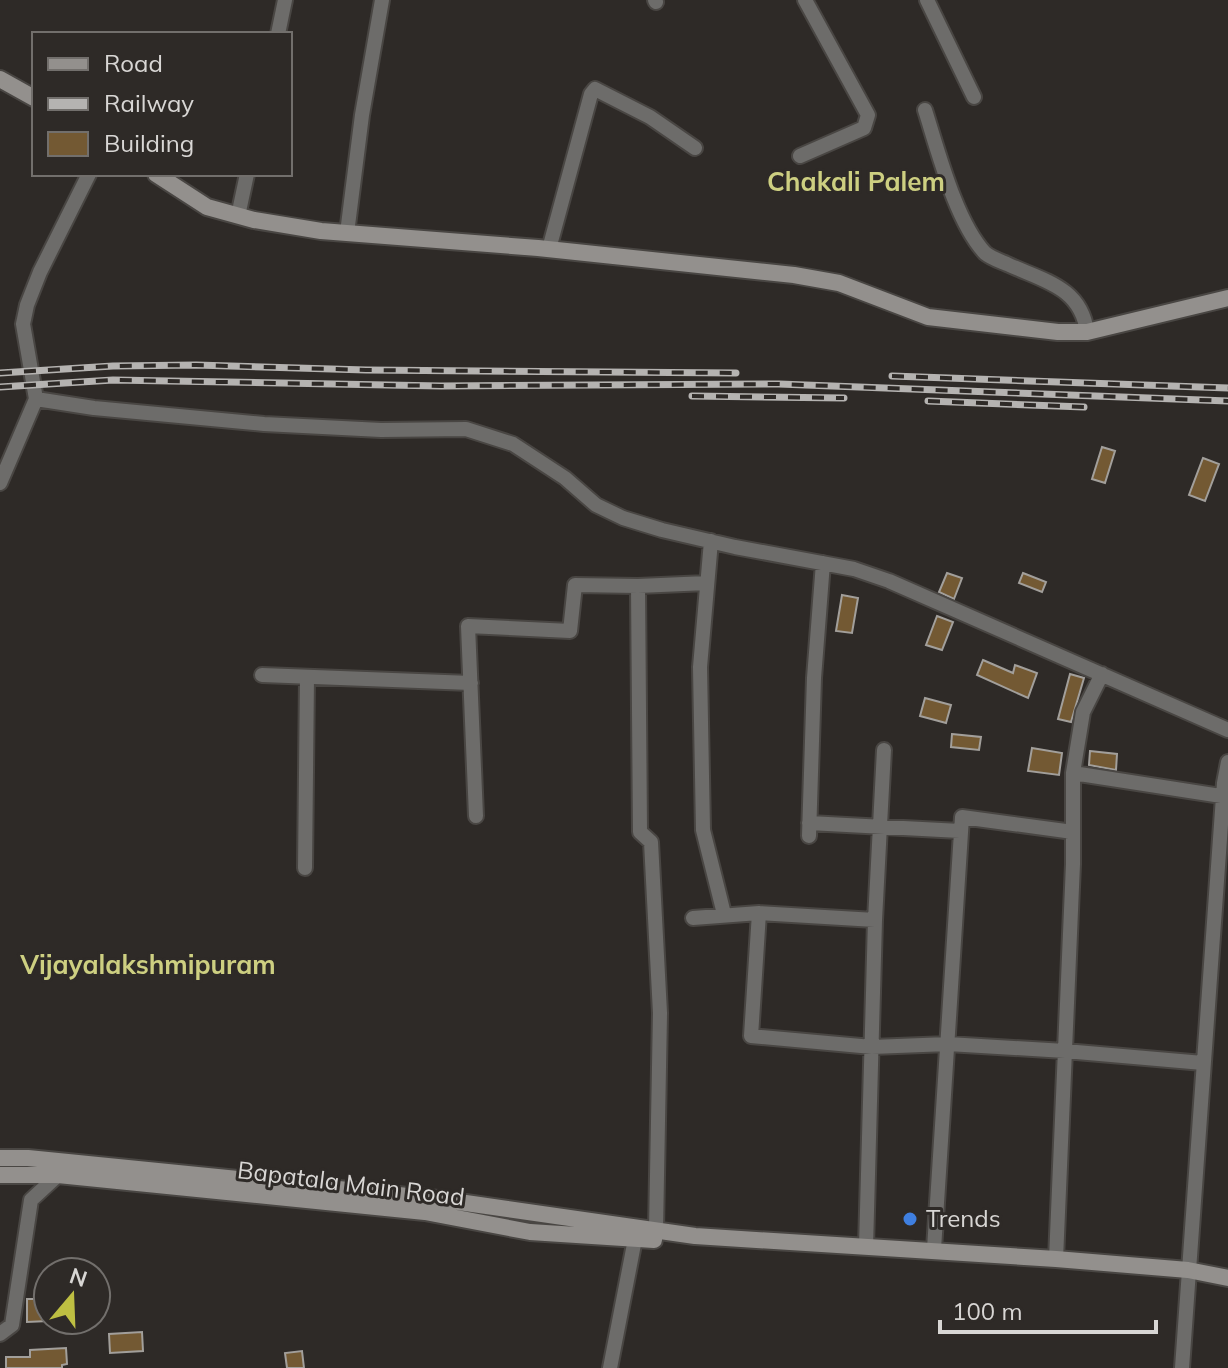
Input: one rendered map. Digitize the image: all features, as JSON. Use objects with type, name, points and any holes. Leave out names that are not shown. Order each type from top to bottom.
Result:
[{"type":"main road","points":[[0,79],[32,97]]},
{"type":"main road","points":[[159,176],[207,207],[238,216],[321,231],[549,249],[794,275],[839,283],[928,317],[1058,332],[1087,332],[1228,298]]},
{"type":"main road","name":"Bapatala Main Road","points":[[0,1158],[28,1158],[438,1199],[672,1241],[695,1236]]},
{"type":"main road","name":"Bapatala Main Road","points":[[0,1175],[58,1175],[425,1212],[530,1232],[634,1233],[656,1230],[695,1236],[934,1249],[1188,1270],[1228,1278]]},
{"type":"street","points":[[278,32],[285,0]]},
{"type":"street","points":[[347,233],[362,115],[382,0]]},
{"type":"street","points":[[800,156],[864,128],[868,115],[805,0]]},
{"type":"street","points":[[927,0],[974,97]]},
{"type":"street","points":[[549,249],[591,94],[595,89],[650,117],[695,148]]},
{"type":"street","points":[[925,110],[960,216],[986,254],[1065,290],[1084,314],[1087,332]]},
{"type":"street","points":[[0,483],[36,399],[23,324],[27,305],[88,176]]},
{"type":"street","points":[[238,216],[247,176]]},
{"type":"street","points":[[36,399],[94,408],[264,424],[381,430],[466,429],[513,444],[565,478],[596,505],[623,518],[711,541],[854,569],[889,581],[1228,730]]},
{"type":"street","points":[[711,541],[700,667],[703,830],[724,914]]},
{"type":"street","points":[[823,563],[814,678],[809,830],[881,827],[960,831]]},
{"type":"street","points":[[476,816],[468,626],[570,631],[575,585],[707,583]]},
{"type":"street","points":[[638,586],[640,832],[651,842],[660,1013],[656,1230]]},
{"type":"street","points":[[1056,1259],[1073,773],[1083,712],[1102,674]]},
{"type":"street","points":[[262,675],[471,683]]},
{"type":"street","points":[[305,868],[307,677]]},
{"type":"street","points":[[866,1247],[875,920],[884,750]]},
{"type":"street","points":[[1182,1368],[1228,762]]},
{"type":"street","points":[[1073,773],[1225,797]]},
{"type":"street","points":[[934,1249],[962,817],[1073,832]]},
{"type":"street","points":[[759,913],[751,1036],[872,1047],[948,1044],[1203,1063]]},
{"type":"street","points":[[693,918],[759,913],[875,920]]},
{"type":"street","points":[[0,1334],[12,1325],[31,1200],[58,1175]]},
{"type":"street","points":[[610,1368],[634,1233]]},
{"type":"building","points":[[1102,447],[1115,451],[1105,483],[1092,479]]},
{"type":"building","points":[[1203,458],[1219,464],[1205,501],[1189,495]]},
{"type":"building","points":[[947,573],[962,578],[954,599],[939,592]]},
{"type":"building","points":[[1023,573],[1046,582],[1042,592],[1019,583]]},
{"type":"building","points":[[842,595],[858,598],[852,633],[836,631]]},
{"type":"building","points":[[937,616],[953,622],[942,650],[926,645]]},
{"type":"building","points":[[983,660],[1013,673],[1015,665],[1037,673],[1028,698],[977,675]]},
{"type":"building","points":[[1070,674],[1084,678],[1071,722],[1058,719]]},
{"type":"building","points":[[925,698],[951,705],[946,723],[920,716]]},
{"type":"building","points":[[952,734],[981,737],[979,750],[951,747]]},
{"type":"building","points":[[1032,748],[1062,753],[1059,775],[1028,771]]},
{"type":"building","points":[[1090,751],[1117,754],[1116,770],[1089,765]]},
{"type":"building","points":[[27,1299],[32,1299],[32,1322],[27,1322]]},
{"type":"building","points":[[142,1332],[143,1351],[110,1353],[109,1336]]},
{"type":"building","points":[[66,1348],[67,1364],[62,1368],[6,1368],[6,1357],[30,1357],[30,1350]]},
{"type":"building","points":[[302,1351],[304,1368],[287,1368],[285,1353]]},
{"type":"railway","points":[[0,373],[196,365],[366,370],[736,373]]},
{"type":"railway","points":[[892,376],[1228,388]]},
{"type":"railway","points":[[0,387],[113,380],[441,386],[779,384],[1228,401]]},
{"type":"railway","points":[[692,396],[844,398]]},
{"type":"railway","points":[[928,401],[1084,407]]},
{"type":"place","name":"Trends","points":[[910,1219]]},
{"type":"district","name":"Chakali Palem","points":[[856,182]]},
{"type":"district","name":"Vijayalakshmipuram","points":[[148,965]]}]
